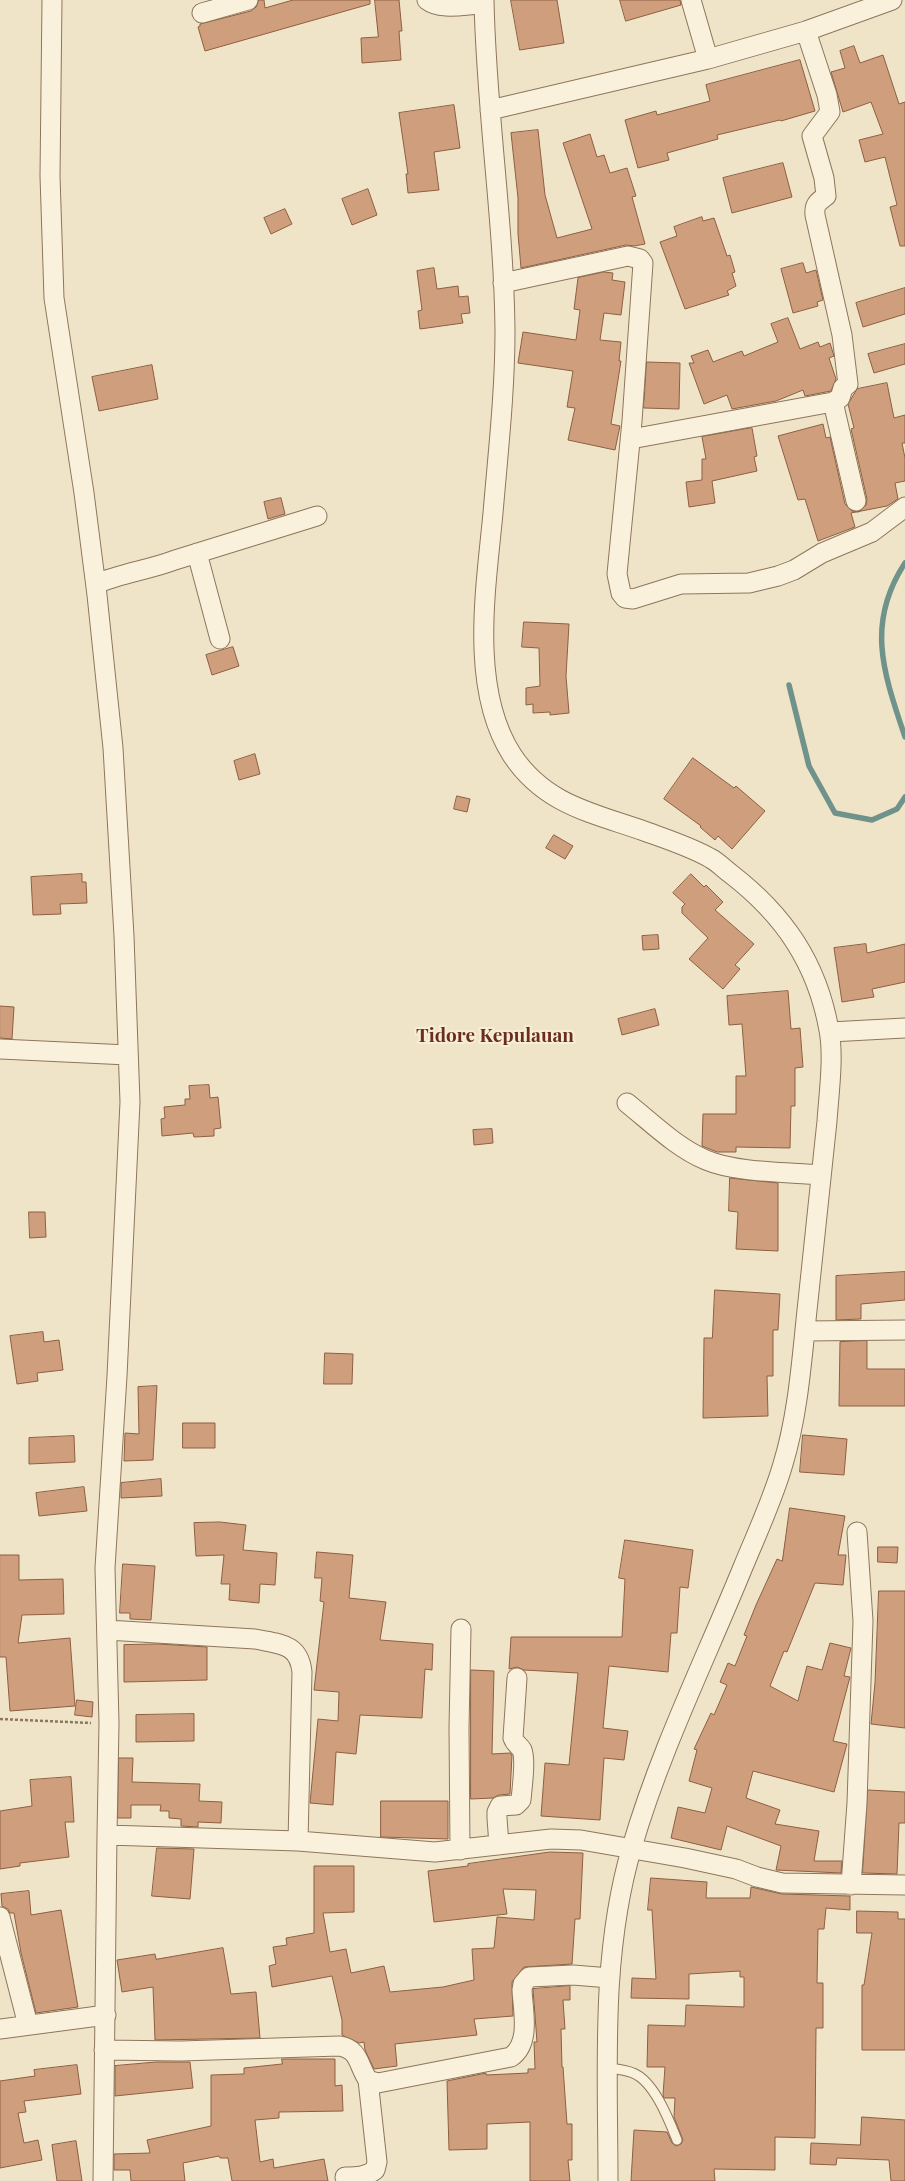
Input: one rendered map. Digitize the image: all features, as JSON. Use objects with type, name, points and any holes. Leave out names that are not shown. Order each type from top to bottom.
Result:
[{"type":"street","points":[[52,0],[50,176],[54,298],[84,493],[96,584],[113,748],[124,936],[130,1102],[106,1568],[109,1723],[103,2181]]},
{"type":"street","points":[[202,12],[248,0]]},
{"type":"street","points":[[427,0],[432,4],[442,6],[484,2],[485,58],[504,283],[505,335],[499,447],[484,624],[487,688],[501,732],[511,752],[524,771],[551,795],[578,809],[641,830],[710,858],[769,906],[801,949],[810,967],[830,1032],[830,1081],[822,1175],[805,1331],[795,1406],[783,1464],[754,1541],[680,1714],[631,1849],[621,1895],[610,1978],[608,2181]]},
{"type":"street","points":[[691,0],[708,58]]},
{"type":"street","points":[[490,110],[708,58],[806,31],[892,0]]},
{"type":"street","points":[[630,439],[833,402],[840,398],[843,388],[848,384],[842,335],[814,208],[817,202],[826,196],[824,178],[812,136],[830,112],[827,96],[806,31]]},
{"type":"street","points":[[504,283],[622,257],[633,256],[640,259],[644,271],[617,574],[621,593],[625,598],[633,599],[681,584],[749,583],[778,576],[794,570],[822,553],[872,532],[905,507]]},
{"type":"street","points":[[833,402],[856,501]]},
{"type":"street","points":[[96,584],[110,578],[155,568],[197,553],[317,516]]},
{"type":"street","points":[[197,553],[220,638]]},
{"type":"street","points":[[830,1032],[905,1028]]},
{"type":"street","points":[[0,1049],[128,1055]]},
{"type":"street","points":[[627,1103],[684,1148],[707,1160],[738,1168],[822,1175]]},
{"type":"street","points":[[805,1331],[905,1330]]},
{"type":"street","points":[[851,1885],[857,1802],[862,1636],[857,1532]]},
{"type":"street","points":[[460,1850],[459,1728],[461,1629]]},
{"type":"street","points":[[107,1630],[255,1639],[278,1643],[290,1648],[297,1655],[301,1661],[302,1672],[298,1841]]},
{"type":"street","points":[[499,1845],[497,1812],[500,1806],[516,1805],[521,1800],[523,1756],[521,1749],[514,1743],[513,1738],[517,1678]]},
{"type":"street","points":[[107,1835],[298,1841],[435,1852],[551,1839],[581,1840],[736,1869],[757,1877],[782,1883],[905,1886]]},
{"type":"street","points":[[0,1917],[28,2025]]},
{"type":"street","points":[[368,2080],[378,2083],[511,2057],[519,2052],[524,2037],[522,1990],[525,1981],[535,1976],[573,1975],[610,1978]]},
{"type":"street","points":[[0,2029],[106,2015]]},
{"type":"street","points":[[104,2050],[181,2051],[339,2046],[347,2048],[357,2055],[368,2080],[377,2162],[375,2170],[369,2174],[362,2177],[345,2177]]},
{"type":"lane","points":[[608,2068],[633,2072],[645,2080],[662,2107],[677,2140]]},
{"type":"path","points":[[0,1719],[109,1723]]},
{"type":"building","points":[[259,0],[264,0],[265,8],[293,0],[370,0],[370,4],[205,51],[198,27],[200,24],[251,11],[256,7]]},
{"type":"building","points":[[375,0],[399,0],[402,31],[399,31],[401,60],[362,63],[361,38],[378,37]]},
{"type":"building","points":[[511,0],[557,0],[564,43],[520,50]]},
{"type":"building","points":[[620,0],[680,0],[681,5],[626,21]]},
{"type":"building","points":[[854,46],[860,63],[883,55],[899,104],[905,102],[905,246],[900,246],[890,207],[897,205],[885,157],[865,162],[859,140],[883,134],[871,102],[843,112],[831,72],[845,68],[840,51]]},
{"type":"building","points":[[800,60],[815,111],[781,121],[717,135],[718,139],[667,153],[669,160],[638,168],[625,120],[656,111],[657,115],[710,101],[706,85]]},
{"type":"building","points":[[454,105],[460,148],[434,152],[439,190],[408,193],[406,174],[408,174],[399,113]]},
{"type":"building","points":[[538,130],[545,195],[557,238],[592,229],[563,143],[590,134],[597,157],[604,155],[610,173],[627,168],[636,196],[632,197],[645,244],[634,246],[626,245],[521,268],[518,234],[518,198],[511,133]]},
{"type":"building","points":[[783,163],[792,197],[732,213],[723,178]]},
{"type":"building","points":[[368,189],[377,215],[352,225],[342,199]]},
{"type":"building","points":[[285,209],[292,224],[271,234],[264,218]]},
{"type":"building","points":[[702,217],[703,221],[714,218],[727,256],[730,255],[735,272],[732,273],[736,286],[727,291],[729,295],[685,309],[660,242],[677,236],[674,227]]},
{"type":"building","points":[[803,263],[806,273],[816,270],[823,300],[817,302],[818,306],[793,313],[781,269]]},
{"type":"building","points":[[434,268],[437,289],[458,286],[459,297],[468,296],[470,313],[461,314],[463,323],[420,329],[418,311],[422,310],[417,271]]},
{"type":"building","points":[[604,272],[613,273],[612,280],[625,282],[621,315],[604,313],[600,340],[621,342],[619,361],[621,361],[611,424],[620,426],[615,450],[568,440],[575,408],[567,407],[573,371],[518,363],[523,332],[576,340],[580,310],[574,309],[578,278]]},
{"type":"building","points":[[905,288],[905,314],[863,327],[856,303]]},
{"type":"building","points":[[788,318],[800,349],[818,342],[820,347],[830,343],[834,356],[829,358],[836,379],[831,391],[805,396],[803,390],[776,401],[732,409],[727,395],[704,404],[689,363],[694,363],[691,356],[708,350],[713,362],[742,351],[744,356],[778,342],[771,324]]},
{"type":"building","points":[[905,344],[905,364],[874,373],[868,354]]},
{"type":"building","points":[[647,362],[680,363],[679,409],[644,408]]},
{"type":"building","points":[[152,365],[158,399],[99,411],[92,377]]},
{"type":"building","points":[[887,383],[894,418],[905,415],[905,443],[902,443],[905,458],[905,481],[895,483],[898,499],[887,506],[860,511],[866,505],[867,499],[851,429],[854,428],[848,404],[857,389]]},
{"type":"building","points":[[823,424],[826,438],[830,437],[845,504],[852,511],[857,512],[851,513],[855,527],[818,541],[805,499],[798,500],[778,436]]},
{"type":"building","points":[[752,428],[757,456],[754,457],[757,471],[712,481],[715,503],[689,507],[686,482],[702,480],[702,459],[706,459],[702,437]]},
{"type":"building","points":[[281,498],[285,514],[268,519],[264,502]]},
{"type":"building","points":[[524,622],[569,624],[566,676],[569,713],[550,715],[550,712],[533,713],[533,704],[526,705],[526,688],[540,686],[539,648],[522,647]]},
{"type":"building","points":[[233,647],[239,666],[212,675],[206,655]]},
{"type":"building","points":[[255,754],[260,774],[239,780],[234,761]]},
{"type":"building","points":[[693,758],[734,788],[736,786],[765,811],[732,849],[718,836],[715,840],[700,827],[701,826],[664,799]]},
{"type":"building","points":[[457,796],[470,799],[467,812],[454,809]]},
{"type":"building","points":[[554,835],[573,846],[565,859],[546,848]]},
{"type":"building","points":[[82,874],[82,882],[86,882],[87,903],[60,904],[61,914],[33,915],[31,877]]},
{"type":"building","points":[[691,874],[704,887],[706,885],[723,902],[715,910],[754,944],[735,965],[740,969],[723,989],[689,959],[708,938],[682,913],[682,907],[685,904],[673,893]]},
{"type":"building","points":[[658,935],[659,949],[643,950],[642,936]]},
{"type":"building","points":[[866,944],[867,953],[905,944],[905,982],[872,989],[874,997],[842,1002],[834,948]]},
{"type":"building","points":[[788,991],[791,1029],[800,1028],[803,1067],[795,1068],[795,1106],[791,1106],[790,1148],[736,1147],[736,1152],[717,1152],[702,1146],[703,1114],[736,1114],[736,1076],[746,1076],[742,1024],[729,1025],[727,996]]},
{"type":"building","points":[[0,1006],[14,1007],[12,1039],[0,1038]]},
{"type":"building","points":[[655,1009],[659,1025],[622,1035],[618,1019]]},
{"type":"building","points":[[209,1085],[210,1098],[218,1097],[221,1128],[214,1129],[214,1136],[194,1137],[193,1133],[162,1136],[161,1119],[165,1118],[164,1107],[185,1105],[185,1099],[190,1099],[189,1086]]},
{"type":"building","points":[[492,1129],[493,1143],[474,1145],[473,1130]]},
{"type":"building","points":[[730,1178],[778,1183],[778,1251],[736,1249],[738,1212],[729,1211]]},
{"type":"building","points":[[29,1212],[45,1212],[46,1237],[30,1238]]},
{"type":"building","points":[[905,1272],[905,1300],[861,1304],[861,1319],[836,1320],[836,1276]]},
{"type":"building","points":[[715,1290],[780,1294],[778,1330],[773,1330],[773,1376],[767,1376],[768,1416],[703,1418],[704,1338],[712,1338]]},
{"type":"building","points":[[43,1332],[44,1342],[59,1340],[63,1370],[37,1373],[38,1381],[17,1384],[10,1336]]},
{"type":"building","points":[[867,1341],[867,1369],[905,1369],[905,1406],[839,1406],[840,1342]]},
{"type":"building","points":[[325,1353],[353,1354],[352,1384],[324,1384]]},
{"type":"building","points":[[157,1386],[153,1460],[124,1461],[125,1433],[139,1434],[138,1387]]},
{"type":"building","points":[[183,1423],[215,1423],[215,1448],[183,1448]]},
{"type":"building","points":[[803,1435],[847,1439],[844,1475],[800,1472]]},
{"type":"building","points":[[74,1436],[75,1462],[29,1464],[29,1438]]},
{"type":"building","points":[[161,1479],[162,1496],[121,1498],[121,1483]]},
{"type":"building","points":[[84,1487],[87,1511],[39,1516],[36,1493]]},
{"type":"building","points":[[790,1508],[845,1516],[838,1555],[846,1555],[843,1585],[815,1583],[787,1652],[784,1651],[770,1686],[798,1701],[807,1666],[822,1670],[830,1643],[851,1648],[844,1676],[850,1677],[833,1741],[847,1744],[834,1792],[753,1771],[746,1798],[780,1810],[775,1824],[819,1831],[814,1861],[842,1861],[841,1873],[776,1870],[781,1846],[727,1826],[721,1850],[671,1838],[678,1807],[705,1813],[712,1788],[689,1781],[697,1750],[694,1749],[711,1713],[714,1715],[727,1685],[720,1682],[728,1663],[735,1666],[747,1636],[744,1635],[756,1605],[777,1559],[782,1561]]},
{"type":"building","points":[[220,1522],[246,1525],[243,1550],[277,1553],[275,1585],[260,1584],[259,1603],[229,1600],[230,1584],[221,1584],[224,1555],[196,1556],[194,1523]]},
{"type":"building","points":[[625,1540],[693,1550],[688,1588],[680,1587],[677,1633],[671,1633],[668,1672],[609,1666],[603,1728],[628,1731],[624,1760],[604,1758],[600,1820],[541,1816],[545,1763],[569,1765],[578,1673],[524,1670],[517,1667],[509,1669],[511,1637],[622,1637],[625,1579],[619,1578]]},
{"type":"building","points":[[878,1547],[898,1547],[897,1563],[878,1562]]},
{"type":"building","points":[[317,1552],[353,1555],[349,1598],[386,1602],[380,1640],[433,1644],[432,1670],[425,1669],[422,1718],[360,1715],[356,1754],[336,1752],[333,1805],[310,1803],[318,1719],[338,1721],[339,1692],[314,1690],[324,1602],[320,1601],[322,1578],[315,1578]]},
{"type":"building","points":[[0,1555],[19,1555],[19,1580],[63,1579],[64,1614],[22,1615],[18,1643],[70,1638],[75,1706],[10,1711],[6,1657],[0,1657]]},
{"type":"building","points":[[123,1564],[155,1566],[151,1620],[130,1619],[130,1613],[120,1613]]},
{"type":"building","points":[[879,1591],[905,1591],[905,1728],[871,1724],[875,1683]]},
{"type":"building","points":[[159,1644],[207,1647],[207,1680],[124,1682],[124,1645]]},
{"type":"building","points":[[471,1670],[494,1671],[492,1754],[510,1753],[512,1755],[510,1794],[499,1795],[493,1798],[471,1799]]},
{"type":"building","points":[[77,1700],[93,1702],[92,1717],[75,1715]]},
{"type":"building","points":[[194,1714],[194,1741],[136,1742],[136,1715]]},
{"type":"building","points":[[119,1758],[133,1758],[132,1782],[200,1784],[199,1801],[222,1802],[221,1823],[198,1822],[198,1827],[181,1826],[181,1819],[169,1818],[169,1811],[160,1811],[161,1805],[131,1805],[131,1818],[118,1818]]},
{"type":"building","points":[[71,1777],[74,1822],[65,1822],[69,1857],[20,1863],[20,1866],[0,1869],[0,1811],[32,1806],[30,1780]]},
{"type":"building","points":[[868,1790],[905,1792],[905,1823],[899,1823],[897,1874],[863,1873]]},
{"type":"building","points":[[381,1801],[448,1801],[448,1839],[381,1837]]},
{"type":"building","points":[[157,1848],[194,1849],[190,1899],[152,1896]]},
{"type":"building","points":[[550,1852],[583,1853],[580,1919],[575,1919],[572,1964],[524,1967],[512,1982],[513,2016],[474,2019],[477,2035],[395,2044],[397,2066],[374,2069],[365,2050],[364,2042],[359,2043],[342,2035],[342,2020],[332,1976],[272,1987],[269,1966],[276,1964],[273,1947],[287,1945],[286,1938],[314,1933],[314,1866],[354,1866],[354,1912],[323,1913],[330,1952],[346,1949],[351,1973],[384,1966],[390,1992],[443,1987],[474,1980],[472,1949],[494,1948],[497,1917],[534,1920],[536,1890],[503,1889],[507,1914],[434,1922],[428,1871],[468,1866],[468,1864]]},
{"type":"building","points":[[651,1878],[707,1882],[706,1898],[750,1898],[751,1887],[782,1894],[850,1896],[850,1910],[826,1908],[824,1929],[818,1929],[817,1983],[823,1983],[823,2028],[816,2028],[815,2138],[775,2137],[775,2170],[714,2169],[715,2181],[631,2181],[634,2130],[667,2132],[672,2143],[676,2146],[681,2144],[683,2140],[674,2117],[675,2098],[664,2098],[663,2095],[665,2067],[647,2067],[648,2025],[685,2026],[686,2005],[744,2007],[744,1977],[740,1977],[740,1971],[689,1974],[689,1999],[631,1998],[632,1978],[656,1979],[652,1910],[648,1910]]},
{"type":"building","points":[[29,1891],[31,1915],[61,1910],[78,2007],[36,2013],[21,1953],[14,1913],[10,1913],[8,1909],[2,1906],[1,1894]]},
{"type":"building","points":[[857,1911],[898,1912],[898,1919],[905,1919],[905,2050],[862,2050],[862,1985],[864,1985],[872,1933],[857,1933]]},
{"type":"building","points":[[223,1948],[231,1994],[256,1992],[260,2038],[155,2040],[153,1987],[122,1992],[117,1960],[155,1954],[156,1959]]},
{"type":"building","points":[[570,1986],[570,2000],[563,2000],[565,2029],[561,2029],[562,2067],[567,2124],[572,2124],[572,2160],[568,2160],[570,2181],[530,2181],[530,2122],[487,2124],[487,2149],[449,2150],[447,2081],[486,2073],[486,2075],[528,2073],[528,2069],[535,2069],[534,2042],[537,2042],[533,1989]]},
{"type":"building","points":[[282,2059],[335,2059],[335,2086],[342,2085],[343,2111],[279,2112],[279,2118],[255,2120],[260,2162],[273,2159],[274,2168],[324,2159],[328,2181],[232,2181],[228,2158],[220,2158],[219,2156],[183,2163],[185,2181],[131,2181],[130,2170],[114,2170],[114,2154],[150,2153],[147,2140],[211,2126],[211,2075],[244,2074],[244,2068],[282,2064]]},
{"type":"building","points":[[156,2062],[190,2062],[193,2088],[115,2096],[115,2066]]},
{"type":"building","points":[[77,2065],[81,2094],[24,2101],[26,2112],[18,2113],[24,2143],[38,2140],[42,2160],[0,2168],[0,2081],[35,2076],[34,2070]]},
{"type":"building","points":[[862,2117],[905,2120],[905,2181],[891,2181],[889,2160],[837,2158],[836,2165],[810,2164],[811,2143],[860,2145]]},
{"type":"building","points":[[76,2141],[82,2181],[57,2181],[52,2145]]},
{"type":"waterway","points":[[905,563],[893,585],[885,607],[882,628],[882,649],[885,670],[905,737]]},
{"type":"waterway","points":[[789,685],[809,766],[835,813],[872,820],[897,809],[905,797]]},
{"type":"district","name":"Tidore Kepulauan","points":[[495,1036]]}]
